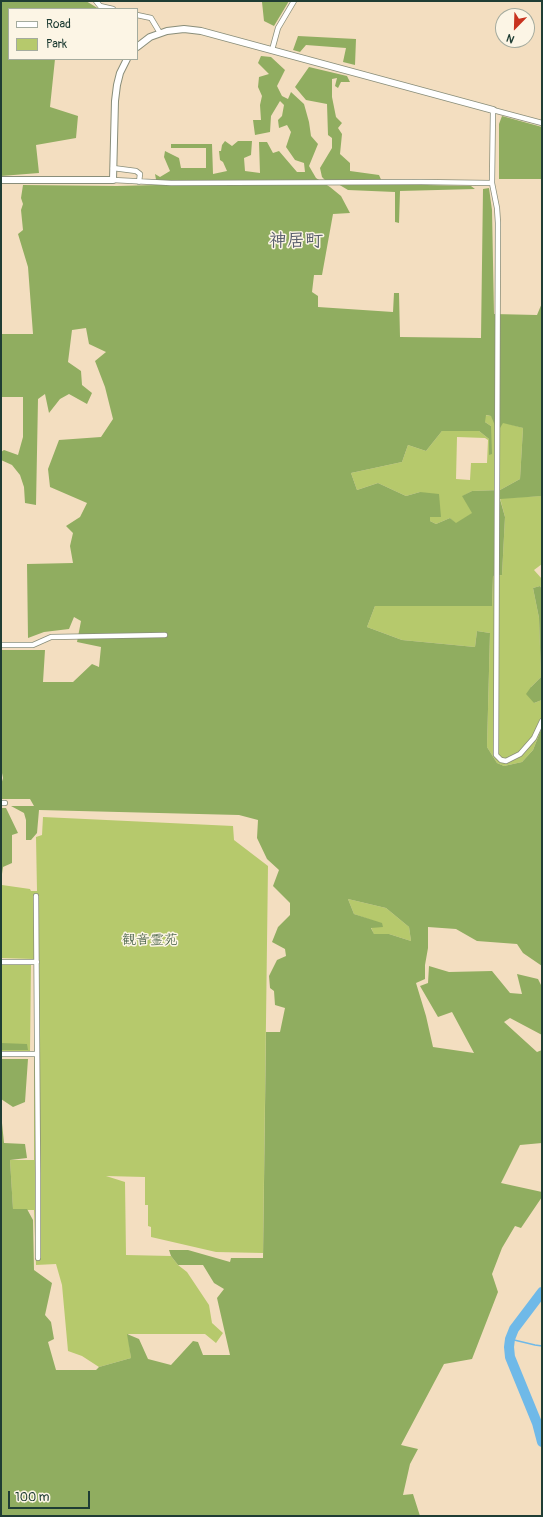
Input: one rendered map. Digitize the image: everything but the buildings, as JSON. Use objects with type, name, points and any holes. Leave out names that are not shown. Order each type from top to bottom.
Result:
[{"type":"street","points":[[96,1],[100,6],[109,8]]},
{"type":"street","points":[[272,50],[278,28],[294,1]]},
{"type":"street","points":[[138,15],[151,18],[160,33]]},
{"type":"street","points":[[138,46],[150,37],[167,31],[184,29],[201,31],[542,122]]},
{"type":"street","points":[[113,180],[115,101],[120,73],[126,60]]},
{"type":"street","points":[[493,110],[492,183],[497,208],[498,223],[496,755],[501,760],[506,761],[520,754],[534,738],[542,721]]},
{"type":"street","points":[[114,168],[136,171],[140,174],[140,182]]},
{"type":"street","points":[[1,180],[492,183]]},
{"type":"street","points":[[1,645],[33,645],[51,637],[165,635]]},
{"type":"street","points":[[36,896],[38,1258]]},
{"type":"street","points":[[1,962],[37,962]]},
{"type":"street","points":[[1,1054],[37,1054]]},
{"type":"green space","points":[[1,1],[86,1],[97,8],[8,8],[8,60],[55,60],[50,107],[78,116],[76,138],[36,145],[39,173],[1,176]]},
{"type":"green space","points":[[289,1],[274,26],[264,21],[262,2],[243,2]]},
{"type":"green space","points":[[298,36],[356,39],[355,65],[343,62],[346,48],[306,45],[300,52],[293,50]]},
{"type":"green space","points":[[261,56],[271,57],[285,70],[277,86],[282,96],[288,99],[291,92],[304,104],[311,136],[318,144],[309,166],[316,178],[341,196],[350,213],[333,214],[322,275],[314,275],[312,292],[318,296],[318,307],[393,312],[394,293],[399,293],[400,337],[481,338],[483,189],[489,188],[492,210],[494,314],[537,315],[542,303],[542,496],[500,499],[505,517],[502,575],[493,576],[492,606],[375,606],[367,627],[402,640],[475,647],[477,631],[490,633],[487,747],[497,763],[504,766],[522,762],[533,750],[542,727],[542,966],[523,953],[517,944],[477,941],[456,929],[428,927],[428,948],[425,965],[425,979],[416,983],[433,1047],[474,1053],[452,1012],[438,1017],[420,986],[428,983],[429,966],[449,972],[492,971],[510,993],[522,994],[517,974],[538,979],[542,987],[542,1035],[510,1018],[504,1022],[537,1052],[542,1050],[542,1143],[520,1145],[501,1183],[542,1192],[542,1197],[521,1228],[515,1226],[502,1248],[492,1274],[498,1292],[472,1359],[444,1364],[401,1445],[418,1449],[410,1464],[403,1495],[413,1494],[420,1516],[1,1516],[1,1113],[4,1143],[25,1144],[27,1158],[10,1160],[13,1209],[27,1209],[33,1220],[34,1270],[52,1283],[45,1315],[51,1322],[54,1339],[48,1342],[56,1370],[96,1370],[99,1367],[131,1358],[127,1334],[139,1339],[148,1359],[171,1365],[193,1341],[198,1342],[203,1355],[230,1355],[217,1298],[224,1289],[214,1283],[203,1265],[178,1265],[171,1256],[169,1250],[188,1250],[230,1262],[231,1258],[263,1258],[266,1032],[280,1032],[285,1008],[275,1005],[274,991],[270,988],[269,976],[277,960],[286,956],[285,949],[272,942],[278,927],[290,915],[290,903],[273,886],[279,870],[267,859],[257,838],[258,820],[239,815],[39,810],[37,833],[31,840],[26,840],[26,820],[24,813],[11,806],[34,806],[30,799],[1,799],[1,785],[3,778],[1,768],[1,650],[45,650],[43,682],[73,682],[92,664],[99,667],[101,647],[77,642],[81,621],[74,617],[69,629],[44,632],[28,638],[27,564],[73,563],[70,546],[73,533],[66,526],[80,517],[87,503],[50,487],[48,469],[59,440],[101,437],[113,419],[105,387],[95,361],[106,352],[89,344],[86,328],[72,330],[68,362],[81,371],[82,385],[92,393],[87,404],[69,394],[60,399],[49,413],[45,394],[38,399],[36,505],[25,503],[24,487],[20,475],[12,465],[1,460],[1,452],[4,450],[18,455],[23,437],[23,397],[1,397],[1,334],[33,334],[28,267],[18,234],[23,230],[21,210],[23,204],[21,198],[23,185],[157,185],[155,174],[160,177],[170,171],[164,157],[165,151],[179,158],[181,168],[206,168],[206,148],[171,148],[171,144],[212,144],[213,174],[227,171],[223,162],[220,160],[219,151],[221,151],[222,145],[225,141],[232,146],[238,141],[252,141],[251,155],[244,158],[245,171],[260,173],[259,142],[267,142],[273,153],[279,151],[297,172],[305,172],[304,163],[295,160],[286,147],[291,132],[287,125],[279,128],[278,120],[282,116],[284,105],[280,101],[271,116],[270,132],[255,135],[253,120],[261,120],[260,105],[262,96],[258,87],[259,77],[269,74],[258,63]],"holes":[[[486,415],[491,416],[496,428],[500,428],[503,423],[523,428],[520,479],[500,490],[472,491],[462,496],[472,513],[456,523],[450,518],[436,524],[430,521],[430,517],[441,517],[439,494],[420,492],[406,496],[378,483],[357,490],[351,473],[402,462],[408,445],[426,451],[442,431],[479,431],[489,439],[489,455],[492,454],[491,426],[485,422]],[[348,899],[386,908],[409,927],[411,941],[389,934],[374,934],[371,928],[383,927],[382,923],[354,914]]]},
{"type":"green space","points":[[309,67],[347,76],[350,82],[341,82],[338,88],[335,86],[337,78],[332,79],[332,97],[336,117],[342,123],[338,128],[342,134],[340,154],[350,163],[350,171],[379,175],[383,184],[471,186],[475,189],[400,191],[399,223],[395,222],[395,192],[348,190],[338,184],[329,184],[322,177],[320,168],[332,148],[332,138],[328,135],[327,104],[306,100],[295,87]]},
{"type":"green space","points":[[502,116],[542,127],[542,179],[499,179],[499,124]]},
{"type":"green space","points":[[485,415],[523,428],[520,479],[500,490],[472,491],[463,496],[473,513],[456,524],[450,518],[436,524],[430,521],[430,517],[441,517],[420,492],[406,496],[378,483],[357,490],[351,473],[402,462],[408,445],[426,451],[442,431],[479,431],[489,439],[489,454],[491,426],[485,422]],"holes":[[[457,437],[485,438],[488,440],[487,463],[471,463],[470,480],[456,479]]]},
{"type":"green space","points":[[542,496],[542,564],[534,570],[542,579],[542,589],[540,586],[533,588],[539,618],[541,677],[531,687],[534,703],[542,700],[542,727],[533,750],[522,762],[504,766],[497,763],[487,747],[490,633],[477,631],[475,647],[402,640],[367,627],[375,606],[492,606],[493,576],[502,575],[505,517],[500,498]]},
{"type":"green space","points":[[540,586],[542,589],[542,700],[534,703],[526,694],[541,677],[539,618],[533,588]]},
{"type":"green space","points":[[1,808],[6,808],[18,833],[12,835],[12,863],[3,867],[1,881]]},
{"type":"green space","name":"観音霊苑","points":[[43,817],[233,826],[234,840],[268,866],[263,1253],[216,1252],[151,1237],[151,1227],[148,1226],[148,1205],[145,1205],[145,1177],[106,1176],[125,1182],[126,1255],[171,1256],[178,1265],[187,1272],[209,1305],[212,1323],[223,1333],[216,1343],[205,1334],[128,1334],[131,1358],[99,1367],[82,1356],[68,1351],[62,1285],[56,1264],[36,1265],[34,1210],[13,1210],[10,1160],[34,1160],[34,959],[1,958],[1,896],[2,885],[37,891],[36,837],[42,835]]},
{"type":"green space","points":[[348,899],[386,908],[409,927],[411,941],[389,934],[374,935],[371,927],[382,924],[354,914]]},
{"type":"green space","points":[[1,965],[31,965],[30,1051],[1,1051]]},
{"type":"green space","points":[[1,1043],[27,1044],[28,1050],[1,1050]]},
{"type":"green space","points":[[1,1059],[28,1059],[25,1102],[13,1107],[1,1099]]},
{"type":"waterway","points":[[542,1292],[514,1329],[509,1347],[510,1357],[537,1423],[542,1442]]},
{"type":"waterway","points":[[510,1339],[542,1346]]},
{"type":"district","name":"神居町","points":[[296,241]]}]
